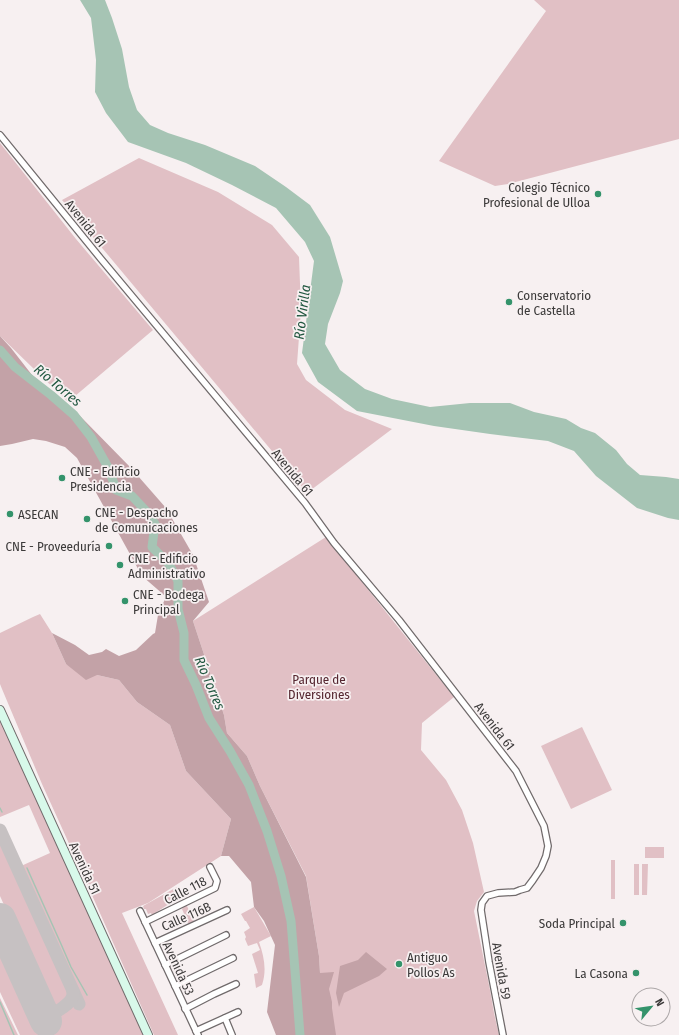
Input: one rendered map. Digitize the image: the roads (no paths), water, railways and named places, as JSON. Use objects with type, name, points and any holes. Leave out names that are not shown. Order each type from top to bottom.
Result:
[{"type":"main road","name":"Avenida 51","points":[[0,710],[148,1035]]},
{"type":"street","name":"Avenida 61","points":[[0,135],[106,265],[305,503],[334,543],[399,620],[516,771],[544,826],[548,846],[546,856],[541,868],[527,888],[515,892],[498,893],[486,896],[482,903],[481,910]]},
{"type":"street","name":"Calle 118","points":[[145,922],[215,888],[217,881],[210,867]]},
{"type":"street","name":"Calle 116B","points":[[155,943],[227,910]]},
{"type":"street","name":"Avenida 59","points":[[481,910],[488,962],[503,1035]]},
{"type":"street","name":"Avenida 53","points":[[140,911],[197,1033]]},
{"type":"street","points":[[165,965],[226,935]]},
{"type":"street","points":[[175,986],[233,958]]},
{"type":"street","points":[[185,1009],[236,984]]},
{"type":"street","points":[[197,1033],[238,1012]]},
{"type":"street","points":[[225,1018],[232,1035]]},
{"type":"waterway","name":"Río Torres","points":[[0,350],[15,367],[74,415],[91,437],[109,469],[116,490],[132,496],[148,513],[155,524],[152,547],[169,564],[178,581],[178,609],[184,633],[184,660],[209,718],[249,785],[267,831],[281,876],[291,921],[300,1035]]},
{"type":"waterway","points":[[0,808],[2,812]]},
{"type":"waterway","points":[[27,868],[71,967],[87,995]]},
{"type":"waterway","points":[[0,1002],[14,1035]]},
{"type":"place","name":"Colegio Técnico Profesional de Ulloa","points":[[598,194]]},
{"type":"place","name":"Conservatorio de Castella","points":[[509,302]]},
{"type":"place","name":"CNE - Edificio Presidencia","points":[[62,478]]},
{"type":"place","name":"ASECAN","points":[[10,514]]},
{"type":"place","name":"CNE - Despacho de Comunicaciones","points":[[87,519]]},
{"type":"place","name":"CNE - Proveeduría","points":[[109,546]]},
{"type":"place","name":"CNE - Edificio Administrativo","points":[[120,565]]},
{"type":"place","name":"CNE - Bodega Principal","points":[[125,601]]},
{"type":"place","name":"Soda Principal","points":[[623,923]]},
{"type":"place","name":"Antiguo Pollos As","points":[[399,964]]},
{"type":"place","name":"La Casona","points":[[636,973]]},
{"type":"water label","name":"Río Virilla","points":[[302,312]]},
{"type":"park label","name":"Parque de Diversiones","points":[[319,686]]}]
